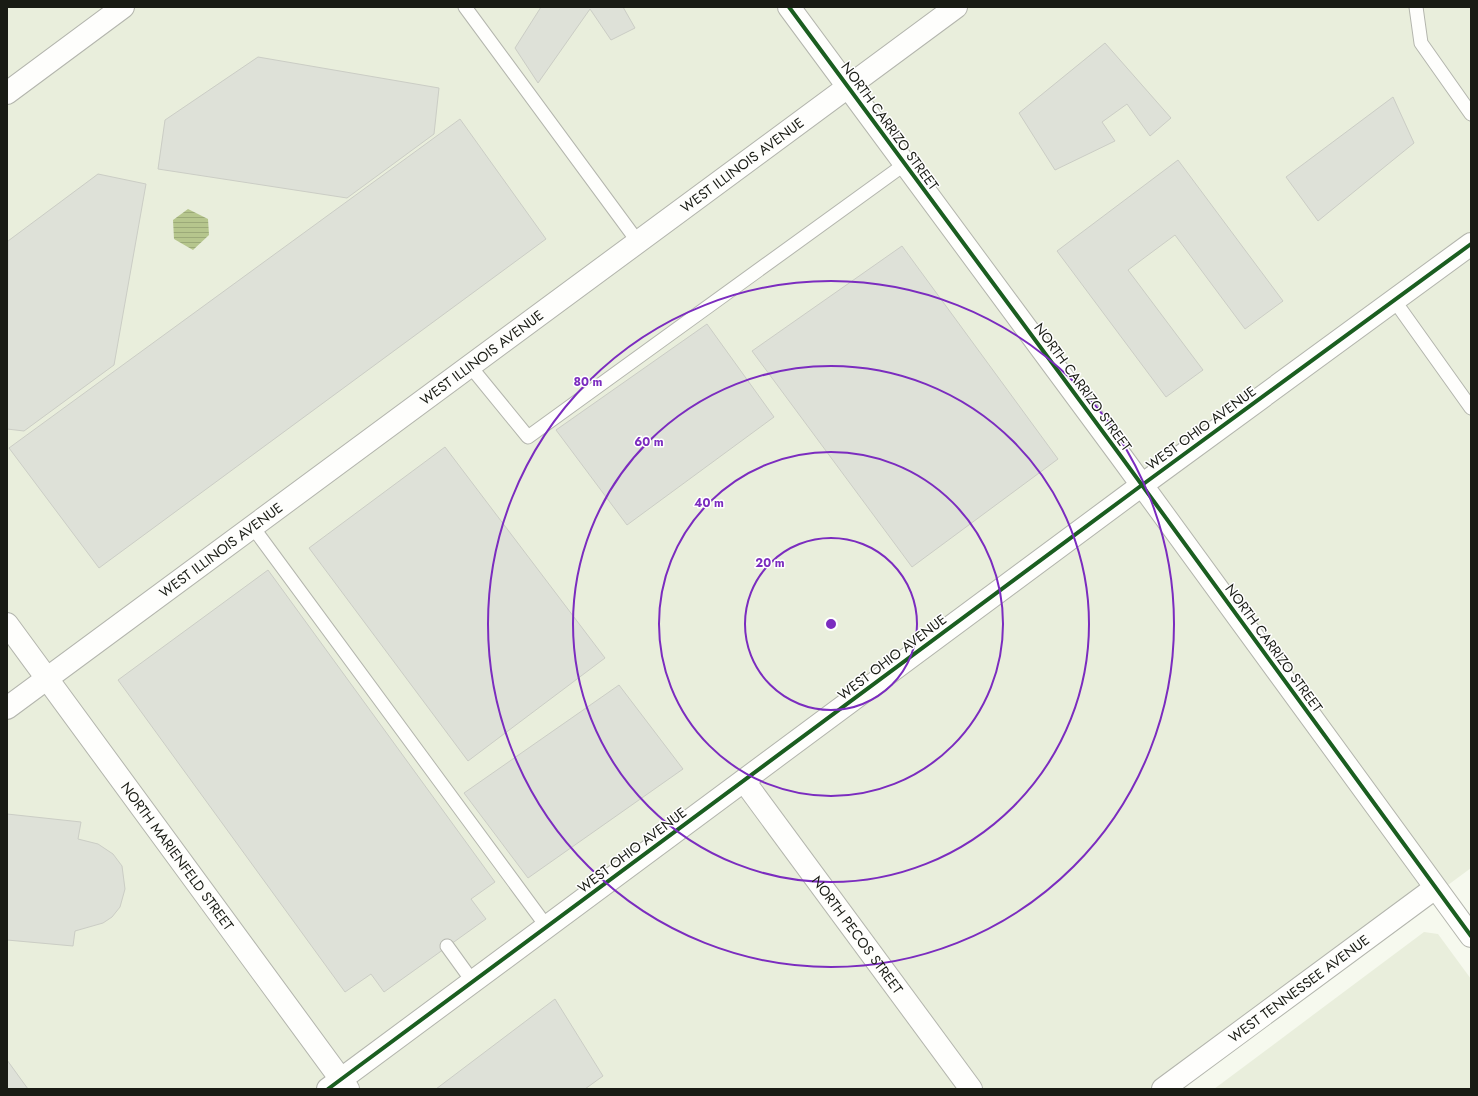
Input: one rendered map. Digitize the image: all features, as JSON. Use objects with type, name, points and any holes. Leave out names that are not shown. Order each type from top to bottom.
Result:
[{"type":"street","points":[[7,92],[123,7]]},
{"type":"street","name":"NORTH CARRIZO STREET","points":[[789,7],[1142,485],[1471,936]]},
{"type":"street","name":"WEST ILLINOIS AVENUE","points":[[7,708],[956,7]]},
{"type":"street","name":"WEST OHIO AVENUE","points":[[339,1086],[473,982],[1142,485],[1471,244]]},
{"type":"street","name":"NORTH MARIENFELD STREET","points":[[7,624],[339,1086]]},
{"type":"street","name":"NORTH PECOS STREET","points":[[744,781],[971,1089]]},
{"type":"street","name":"WEST TENNESSEE AVENUE","points":[[1163,1089],[1435,888]]},
{"type":"lane","points":[[465,7],[638,242]]},
{"type":"lane","points":[[1416,7],[1421,43],[1471,114]]},
{"type":"lane","points":[[470,366],[528,438],[905,164]]},
{"type":"lane","points":[[1394,300],[1471,408]]},
{"type":"lane","points":[[252,526],[547,927]]},
{"type":"lane","points":[[448,946],[473,982]]},
{"type":"shaded area","points":[[7,7],[1471,7],[1471,868],[1172,1089],[7,1089]]},
{"type":"shaded area","points":[[188,209],[208,219],[209,235],[193,250],[174,239],[173,220]]},
{"type":"shaded area","points":[[1424,932],[1438,934],[1471,979],[1471,1089],[1214,1089]]},
{"type":"building","points":[[541,7],[623,7],[635,28],[611,40],[590,9],[538,83],[515,48]]},
{"type":"building","points":[[1105,43],[1171,118],[1150,136],[1127,104],[1102,122],[1115,141],[1055,170],[1019,113]]},
{"type":"building","points":[[258,57],[439,88],[434,134],[347,198],[158,169],[165,120]]},
{"type":"building","points":[[1393,97],[1414,143],[1318,221],[1286,177]]},
{"type":"building","points":[[460,119],[546,239],[99,568],[9,448]]},
{"type":"building","points":[[1178,160],[1283,301],[1245,329],[1175,235],[1128,270],[1203,370],[1166,397],[1057,251]]},
{"type":"building","points":[[98,174],[146,184],[114,365],[24,431],[7,429],[8,241]]},
{"type":"building","points":[[902,246],[1058,459],[912,567],[752,351]]},
{"type":"building","points":[[707,324],[774,417],[627,525],[556,430]]},
{"type":"building","points":[[445,447],[605,658],[468,761],[309,548]]},
{"type":"building","points":[[268,570],[495,882],[471,899],[486,919],[384,992],[371,974],[345,992],[118,680]]},
{"type":"building","points":[[619,685],[683,769],[528,878],[464,793]]},
{"type":"building","points":[[7,814],[81,822],[78,839],[98,844],[113,854],[122,866],[125,889],[120,907],[112,917],[103,923],[75,931],[73,946],[7,940]]},
{"type":"building","points":[[555,999],[603,1076],[585,1089],[436,1089]]},
{"type":"building","points":[[7,1060],[28,1089],[7,1089]]},
{"type":"cycle path","points":[[789,7],[1120,455],[1471,936]]},
{"type":"cycle path","points":[[328,1089],[1142,485],[1471,244]]}]
